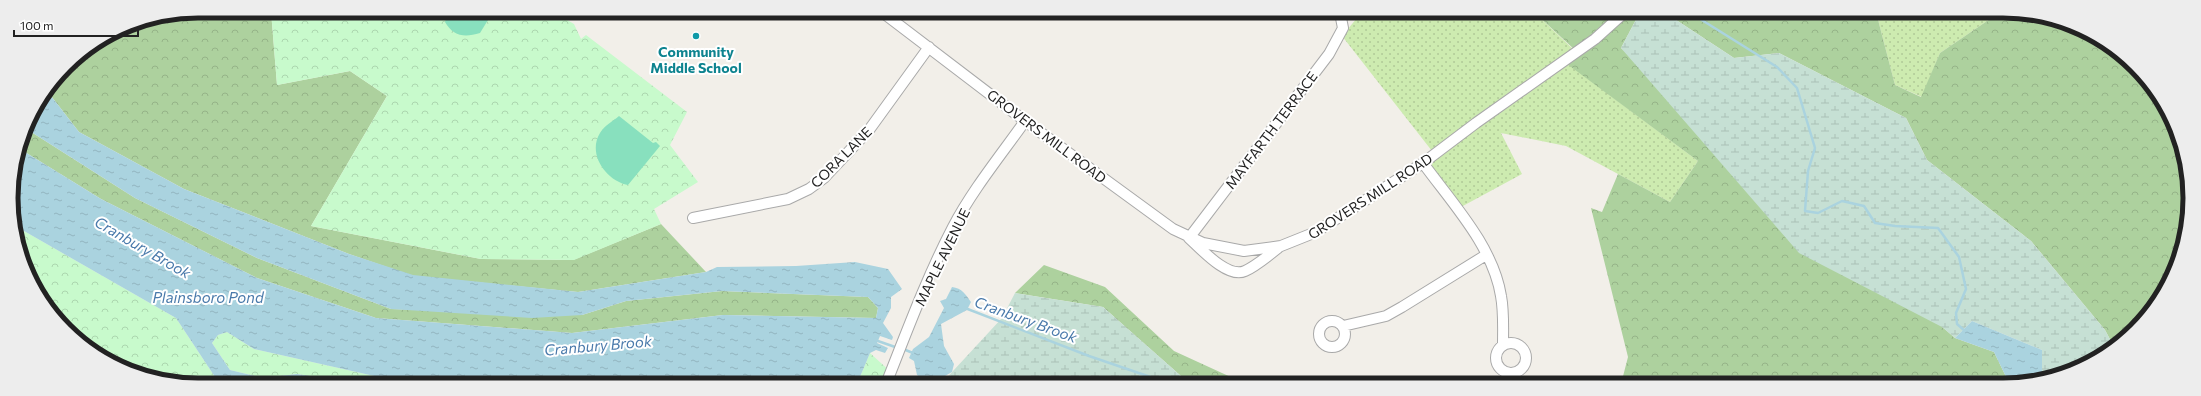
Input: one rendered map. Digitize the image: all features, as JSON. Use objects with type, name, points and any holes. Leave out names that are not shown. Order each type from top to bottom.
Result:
[{"type":"street","name":"GROVERS MILL ROAD","points":[[890,18],[1025,121],[1173,229],[1189,238],[1224,249],[1244,251],[1282,246],[1316,232],[1423,163],[1476,123],[1595,39],[1618,18]]},
{"type":"street","name":"MAYFARTH TERRACE","points":[[1189,238],[1329,54],[1343,28],[1341,18]]},
{"type":"street","name":"CORA LANE","points":[[693,218],[788,198],[809,189],[824,178],[869,130],[929,47]]},
{"type":"street","name":"MAPLE AVENUE","points":[[888,378],[933,269],[954,226],[1025,121]]},
{"type":"street","points":[[1423,163],[1477,237],[1495,274],[1501,296],[1503,345]]},
{"type":"street","points":[[1189,238],[1209,257],[1231,272],[1238,273],[1245,271],[1282,246]]},
{"type":"street","points":[[1343,326],[1386,316],[1486,255]]},
{"type":"green space","points":[[186,18],[272,18],[277,85],[350,71],[387,96],[311,226],[481,259],[573,260],[661,224],[706,272],[578,292],[413,276],[349,254],[184,189],[79,132],[50,95],[79,63],[88,55],[108,42],[129,32],[163,21]]},
{"type":"green space","points":[[272,18],[564,18],[574,24],[581,39],[586,35],[687,112],[670,145],[698,182],[654,209],[661,224],[574,260],[481,259],[311,226],[387,96],[350,71],[277,85]]},
{"type":"green space","points":[[446,18],[488,18],[488,20],[480,33],[474,35],[460,35],[455,33],[445,22]]},
{"type":"green space","points":[[1357,18],[1540,18],[1576,52],[1564,61],[1698,161],[1670,202],[1566,146],[1501,133],[1522,174],[1461,207],[1423,156],[1432,151],[1342,36]]},
{"type":"green space","points":[[1540,18],[1637,18],[1621,48],[1955,338],[1994,352],[2007,378],[1623,378],[1628,357],[1591,208],[1602,212],[1618,174],[1670,202],[1698,161],[1563,61],[1576,51]]},
{"type":"green space","points":[[1637,18],[1673,18],[1734,58],[1779,53],[1906,118],[1927,160],[2031,241],[2105,330],[2111,342],[2083,359],[2042,374],[2042,350],[1972,321],[1955,338],[1942,327],[1799,253],[1621,48]]},
{"type":"green space","points":[[1673,18],[1878,18],[1895,85],[1921,97],[1940,53],[1992,18],[2015,18],[2038,21],[2072,32],[2093,42],[2113,55],[2146,88],[2164,118],[2177,151],[2183,186],[2183,210],[2180,233],[2169,267],[2159,288],[2146,308],[2111,342],[2105,330],[2031,241],[1927,160],[1906,118],[1779,53],[1734,58]]},
{"type":"green space","points":[[1878,18],[1992,18],[1940,53],[1922,97],[1895,85]]},
{"type":"green space","points":[[619,116],[653,143],[656,142],[660,146],[628,185],[613,178],[606,172],[597,158],[596,149],[600,133],[606,126]]},
{"type":"green space","points":[[31,132],[135,198],[257,258],[391,309],[582,315],[626,301],[722,291],[868,297],[878,308],[876,318],[723,315],[572,333],[376,318],[257,278],[101,199],[24,151]]},
{"type":"green space","points":[[21,229],[176,318],[216,378],[186,378],[151,372],[118,359],[88,341],[63,317],[48,298],[32,267],[24,245]]},
{"type":"green space","points":[[1044,265],[1105,287],[1174,351],[1233,378],[1183,378],[1103,307],[1015,293]]},
{"type":"green space","points":[[1015,293],[1103,307],[1183,378],[947,378],[1002,318]]},
{"type":"green space","points":[[227,332],[254,349],[383,378],[323,378],[297,374],[263,378],[230,370],[212,343],[218,335]]},
{"type":"green space","points":[[870,353],[897,378],[860,378]]},
{"type":"green space","points":[[619,376],[628,378],[606,378]]},
{"type":"water","name":"Plainsboro Pond","points":[[50,95],[79,132],[184,189],[349,254],[413,275],[578,292],[706,272],[717,267],[796,266],[855,262],[888,269],[902,289],[891,297],[891,308],[883,323],[893,337],[892,340],[880,336],[877,343],[888,348],[885,353],[876,350],[870,353],[860,378],[628,378],[619,376],[606,378],[383,378],[254,349],[227,332],[218,335],[212,343],[230,370],[263,378],[216,378],[176,318],[21,229],[18,210],[18,186],[24,151],[101,199],[257,278],[376,318],[572,333],[723,315],[876,318],[878,308],[868,297],[722,291],[626,301],[582,315],[532,318],[391,309],[257,258],[135,198],[31,132],[42,108]]},
{"type":"water","name":"Cranbury Brook","points":[[952,287],[961,290],[971,302],[967,310],[941,324],[944,346],[954,364],[952,372],[945,376],[928,376],[926,378],[922,378],[917,375],[914,361],[909,358],[913,349],[929,337],[944,308],[940,301],[946,299]]},
{"type":"water","points":[[1972,321],[2042,350],[2042,374],[2007,378],[1994,352],[1955,338]]},
{"type":"water","name":"Plainsboro Pond","points":[[297,374],[323,378],[263,378]]},
{"type":"waterway","points":[[1699,18],[1777,67],[1797,88],[1815,148],[1808,171],[1805,211],[1818,213],[1842,201],[1864,206],[1875,223],[1895,226],[1938,228],[1959,257],[1966,289],[1956,313],[1957,324],[1965,331]]},
{"type":"waterway","name":"Cranbury Brook","points":[[965,308],[1089,356],[1153,378]]},
{"type":"waterway","name":"Cranbury Brook","points":[[875,340],[898,348]]},
{"type":"waterway","name":"Cranbury Brook","points":[[903,349],[913,353]]},
{"type":"place","name":"Community Middle School","points":[[696,36]]}]
